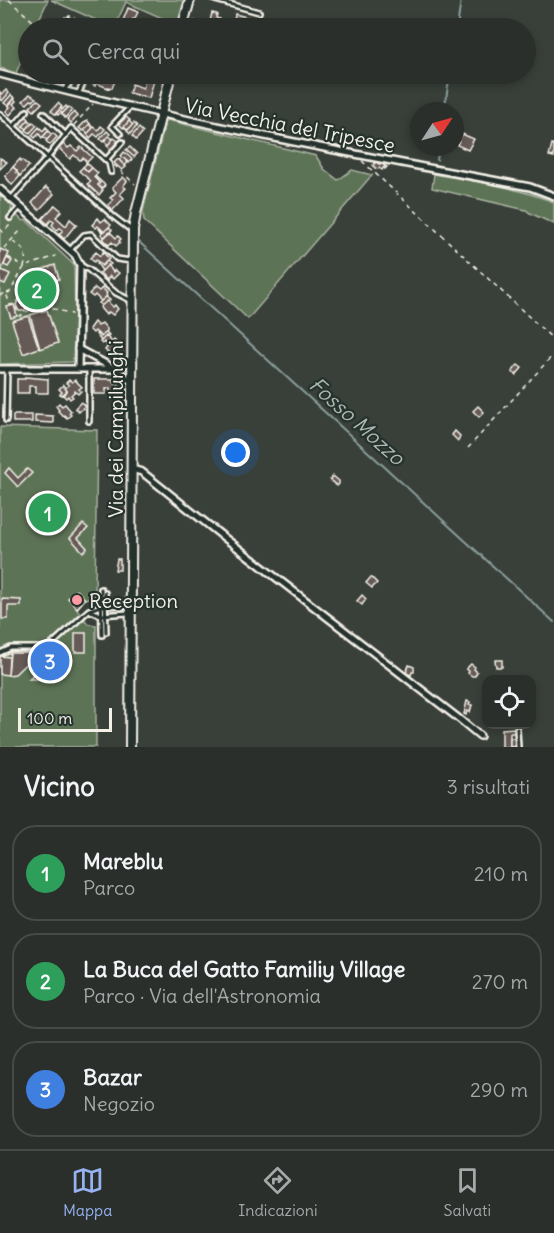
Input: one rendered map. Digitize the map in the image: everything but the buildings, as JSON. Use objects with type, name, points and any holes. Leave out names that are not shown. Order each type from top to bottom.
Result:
[{"type":"street","points":[[185,18],[190,0]]},
{"type":"street","name":"Via Vecchia del Tripesce","points":[[0,74],[18,78]]},
{"type":"street","name":"Via Vecchia del Tripesce","points":[[40,84],[160,114],[530,187],[554,195]]},
{"type":"street","name":"Via dei Campilunghi","points":[[130,747],[133,230],[168,84]]},
{"type":"street","points":[[0,189],[75,255],[80,265],[78,369]]},
{"type":"street","points":[[78,349],[132,380]]},
{"type":"street","points":[[3,369],[115,369],[132,357]]},
{"type":"street","points":[[132,469],[142,472],[480,736]]},
{"type":"lane","points":[[215,0],[259,12]]},
{"type":"lane","points":[[64,90],[69,84]]},
{"type":"lane","points":[[78,94],[83,84]]},
{"type":"lane","points":[[120,134],[112,126],[130,106]]},
{"type":"lane","points":[[14,126],[27,111]]},
{"type":"lane","points":[[43,113],[66,135]]},
{"type":"lane","points":[[0,114],[122,224],[129,230],[133,230]]},
{"type":"lane","points":[[11,199],[71,128],[107,161],[111,172]]},
{"type":"lane","points":[[107,161],[122,142]]},
{"type":"lane","points":[[10,218],[20,207]]},
{"type":"lane","points":[[70,251],[84,235],[92,234],[117,259],[133,261]]},
{"type":"lane","points":[[80,265],[117,293],[132,301]]},
{"type":"lane","points":[[3,369],[6,420]]},
{"type":"lane","points":[[89,369],[89,421]]},
{"type":"lane","points":[[101,590],[104,606]]},
{"type":"lane","points":[[102,635],[105,592]]},
{"type":"lane","points":[[0,652],[11,648],[48,648],[89,610],[104,606],[131,609]]},
{"type":"lane","points":[[89,610],[104,615],[131,609]]},
{"type":"lane","points":[[104,615],[106,632]]},
{"type":"lane","points":[[517,729],[518,747]]},
{"type":"path","points":[[9,0],[29,18]]},
{"type":"path","points":[[71,128],[93,104]]},
{"type":"path","points":[[355,154],[554,340]]},
{"type":"path","points":[[107,161],[135,184]]},
{"type":"path","points":[[0,229],[3,232],[14,221]]},
{"type":"path","points":[[4,248],[22,229]]},
{"type":"path","points":[[0,295],[10,292],[26,261],[18,243],[10,241]]},
{"type":"path","points":[[24,267],[57,256]]},
{"type":"path","points":[[8,257],[24,267]]},
{"type":"path","points":[[6,293],[10,305],[15,304],[19,316],[42,307],[79,315]]},
{"type":"path","points":[[468,448],[554,354]]},
{"type":"green space","points":[[0,0],[48,0],[40,18],[18,18],[18,68],[16,73],[0,68]]},
{"type":"green space","points":[[51,0],[186,0],[182,18],[162,18],[126,2],[119,18],[92,18]]},
{"type":"green space","points":[[167,120],[316,156],[324,169],[338,180],[352,170],[372,175],[248,319],[144,221],[143,211]]},
{"type":"green space","points":[[434,174],[510,188],[554,202],[554,224],[526,210],[432,188]]},
{"type":"green space","points":[[0,195],[12,206],[11,210],[23,221],[26,220],[74,265],[73,362],[0,364]]},
{"type":"green space","points":[[0,427],[97,430],[95,596],[85,599],[77,609],[88,624],[96,625],[96,747],[0,747]]},
{"type":"waterway","points":[[458,18],[461,0]]},
{"type":"waterway","points":[[445,102],[448,84]]},
{"type":"waterway","points":[[437,160],[438,156]]},
{"type":"waterway","name":"Fosso Mozzo","points":[[139,242],[554,622]]},
{"type":"place","name":"La Buca del Gatto Familiy Village","points":[[37,290]]},
{"type":"place","name":"Mareblu","points":[[48,513]]},
{"type":"place","name":"Reception","points":[[77,600]]},
{"type":"place","name":"Bazar","points":[[50,661]]}]
